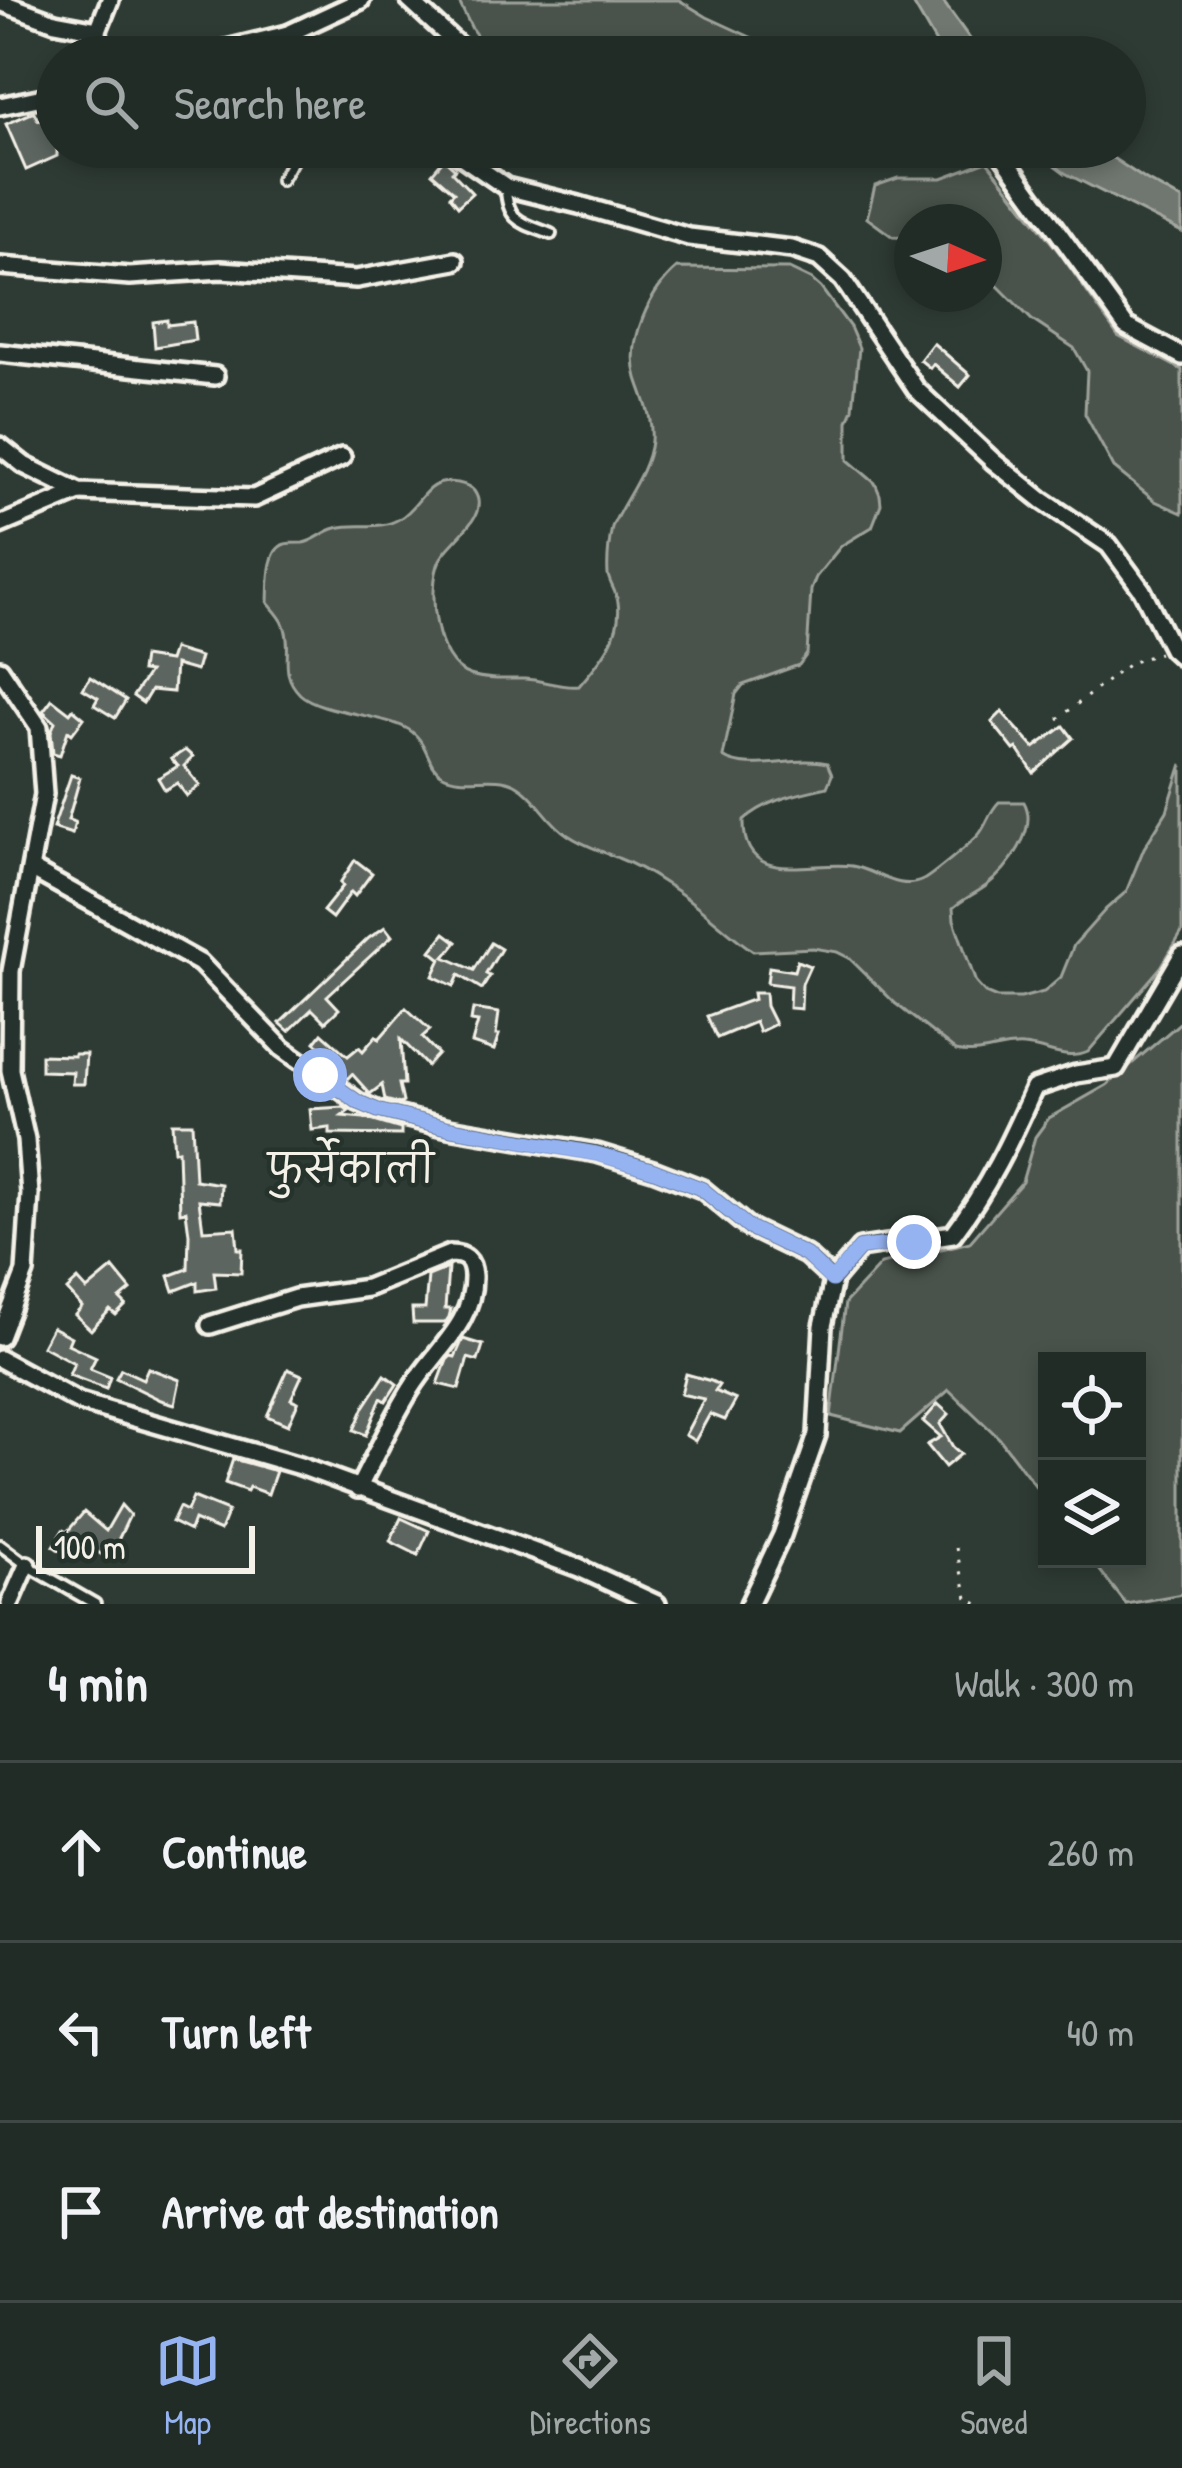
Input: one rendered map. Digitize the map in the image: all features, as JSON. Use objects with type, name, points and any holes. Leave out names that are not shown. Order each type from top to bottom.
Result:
[{"type":"street","points":[[98,36],[110,0]]},
{"type":"street","points":[[280,36],[361,0]]},
{"type":"street","points":[[409,0],[448,36]]},
{"type":"street","points":[[0,2],[56,22],[98,30]]},
{"type":"street","points":[[0,106],[36,98]]},
{"type":"street","points":[[478,168],[506,187],[689,237],[791,248],[819,258],[843,280],[916,389],[993,461],[1109,545],[1142,590],[1177,653]]},
{"type":"street","points":[[1012,168],[1126,326],[1182,356]]},
{"type":"street","points":[[0,266],[130,276],[220,270],[356,279],[455,261]]},
{"type":"street","points":[[0,353],[215,376]]},
{"type":"street","points":[[0,446],[23,466],[79,492],[254,498],[342,457]]},
{"type":"street","points":[[0,525],[79,492]]},
{"type":"street","points":[[0,669],[40,727],[44,794],[11,971],[10,1070],[26,1140],[30,1194],[25,1272],[0,1337]]},
{"type":"street","points":[[31,869],[200,963],[282,1048],[358,1102],[420,1121],[597,1154],[653,1170],[702,1189],[748,1227],[806,1255],[832,1280]]},
{"type":"street","points":[[749,1604],[782,1535],[817,1435],[823,1326],[832,1280],[860,1248],[953,1234],[981,1197],[1034,1088],[1076,1074],[1116,1068],[1182,956]]},
{"type":"street","points":[[210,1325],[296,1298],[367,1288],[450,1254],[469,1259],[472,1287],[464,1318],[412,1385],[358,1489]]},
{"type":"street","points":[[0,1358],[79,1402],[300,1466],[579,1568],[657,1604]]},
{"type":"street","points":[[10,1604],[27,1565]]},
{"type":"lane","points":[[281,180],[288,168]]},
{"type":"lane","points":[[506,187],[507,207],[517,220],[551,234]]},
{"type":"lane","points":[[0,1545],[95,1604]]},
{"type":"path","points":[[1058,719],[1130,663],[1177,653]]},
{"type":"path","points":[[956,1548],[967,1598],[978,1604]]},
{"type":"shaded area","points":[[458,0],[679,0],[748,36],[477,36]]},
{"type":"shaded area","points":[[911,0],[942,0],[968,36],[932,36]]},
{"type":"shaded area","points":[[968,168],[993,168],[1118,336],[1182,370],[1182,513],[1155,501],[1114,468],[1085,414],[1087,371],[1074,348],[1032,320],[1002,290],[1002,204],[894,204],[893,237],[867,218],[875,186],[898,178],[942,178]]},
{"type":"shaded area","points":[[1058,168],[1128,168],[1182,200],[1182,232]]},
{"type":"shaded area","points":[[677,268],[789,269],[821,288],[850,327],[859,348],[848,421],[848,460],[875,483],[880,495],[872,527],[841,546],[816,577],[807,654],[799,665],[743,685],[736,694],[723,757],[745,764],[815,761],[827,763],[832,775],[827,787],[773,802],[744,820],[746,842],[754,855],[782,867],[852,866],[896,882],[914,883],[935,872],[976,837],[999,802],[1024,802],[1027,824],[1012,859],[986,886],[953,908],[976,983],[997,998],[1021,998],[1044,992],[1061,977],[1074,945],[1126,892],[1144,848],[1167,811],[1182,764],[1182,932],[1161,967],[1088,1052],[1064,1055],[1014,1046],[956,1051],[896,1004],[849,958],[813,948],[753,951],[654,877],[568,835],[515,784],[443,775],[419,738],[404,727],[321,705],[293,685],[284,625],[268,603],[274,554],[286,544],[307,542],[336,528],[391,523],[430,488],[446,482],[468,487],[478,500],[474,519],[440,560],[436,573],[434,606],[448,656],[458,668],[476,677],[579,686],[608,648],[617,626],[618,602],[608,575],[612,527],[645,463],[651,441],[634,364],[635,348],[650,303]]},
{"type":"shaded area","points":[[1182,1021],[1182,1594],[1126,1604],[1098,1568],[1146,1568],[1146,1352],[1038,1352],[1038,1489],[999,1438],[949,1390],[900,1433],[831,1416],[845,1303],[881,1264],[970,1242],[1022,1182],[1035,1137],[1049,1118],[1107,1085]]},
{"type":"building","points":[[34,112],[36,165],[26,170],[6,124]]},
{"type":"building","points":[[436,168],[454,168],[452,172],[472,193],[458,206],[450,196],[454,192],[432,173]]},
{"type":"building","points":[[167,320],[167,325],[193,322],[195,340],[155,347],[153,322]]},
{"type":"building","points":[[933,343],[970,375],[960,387],[933,364],[930,368],[920,360]]},
{"type":"building","points":[[173,649],[200,657],[196,671],[175,665],[173,692],[151,690],[143,703],[133,696],[149,672],[141,671],[143,657],[169,661]]},
{"type":"building","points":[[90,677],[126,700],[115,718],[94,705],[98,698],[83,689]]},
{"type":"building","points":[[52,699],[84,718],[72,734],[68,731],[60,755],[53,753],[55,722],[43,711]]},
{"type":"building","points":[[1002,712],[1034,748],[1064,726],[1073,738],[1034,773],[992,722]]},
{"type":"building","points":[[185,750],[193,757],[184,766],[200,785],[187,796],[177,783],[165,790],[158,778],[178,766],[171,759]]},
{"type":"building","points":[[71,775],[80,778],[68,820],[75,822],[72,834],[53,828]]},
{"type":"building","points":[[355,860],[372,873],[332,918],[323,911],[343,886],[340,883]]},
{"type":"building","points":[[385,927],[392,936],[327,996],[339,1009],[325,1022],[312,1009],[289,1031],[280,1023],[369,938]]},
{"type":"building","points":[[445,933],[457,942],[445,957],[474,970],[491,943],[501,949],[482,989],[459,975],[454,986],[433,976],[441,959],[431,951]]},
{"type":"building","points":[[797,961],[810,966],[802,984],[801,1009],[789,1008],[790,986],[767,983],[769,967],[794,971]]},
{"type":"building","points":[[753,993],[765,993],[775,1024],[759,1032],[755,1022],[717,1038],[707,1016],[754,999]]},
{"type":"building","points":[[406,1008],[430,1030],[422,1037],[438,1054],[427,1066],[401,1039],[404,1084],[399,1084],[400,1104],[385,1100],[382,1085],[370,1094],[352,1074],[347,1079],[334,1070],[341,1064],[315,1042],[322,1033],[348,1056],[359,1047],[363,1051]]},
{"type":"building","points":[[473,1009],[499,1013],[494,1050],[472,1043],[478,1022],[471,1021]]},
{"type":"building","points":[[86,1054],[84,1084],[72,1084],[73,1072],[41,1071],[41,1055]]},
{"type":"building","points":[[344,1107],[349,1111],[342,1116],[401,1129],[401,1135],[312,1130],[310,1109]]},
{"type":"building","points":[[172,1123],[192,1123],[195,1180],[221,1184],[220,1202],[199,1200],[203,1230],[236,1228],[238,1249],[242,1249],[241,1273],[214,1272],[216,1288],[197,1291],[197,1282],[174,1291],[169,1276],[188,1269],[189,1234],[186,1211],[180,1212]]},
{"type":"building","points":[[113,1268],[131,1290],[120,1299],[126,1305],[116,1315],[110,1310],[91,1330],[75,1315],[82,1307],[67,1290],[78,1280],[87,1290]]},
{"type":"building","points":[[448,1268],[445,1309],[451,1309],[449,1317],[445,1323],[413,1323],[412,1309],[425,1309],[428,1276]]},
{"type":"building","points":[[52,1327],[71,1337],[68,1344],[96,1357],[90,1369],[110,1377],[106,1389],[69,1375],[74,1363],[42,1346]]},
{"type":"building","points":[[463,1339],[483,1345],[478,1361],[468,1358],[459,1389],[438,1384],[447,1360],[455,1357]]},
{"type":"building","points":[[148,1368],[180,1380],[175,1404],[116,1378],[121,1369],[143,1379]]},
{"type":"building","points":[[288,1369],[302,1375],[291,1399],[298,1402],[288,1425],[267,1416]]},
{"type":"building","points":[[686,1374],[719,1385],[715,1391],[736,1400],[725,1420],[710,1414],[695,1441],[685,1435],[704,1399],[681,1394]]},
{"type":"building","points":[[385,1375],[397,1384],[386,1401],[381,1398],[366,1435],[354,1430],[364,1407]]},
{"type":"building","points":[[938,1404],[949,1414],[940,1424],[961,1454],[945,1467],[927,1445],[941,1437],[923,1421]]},
{"type":"building","points":[[233,1459],[276,1471],[268,1494],[225,1483]]},
{"type":"building","points":[[193,1497],[228,1511],[220,1531],[194,1520],[190,1531],[172,1522],[179,1507],[187,1511]]},
{"type":"building","points":[[121,1505],[130,1515],[109,1559],[91,1548],[73,1544],[67,1555],[53,1546],[84,1512],[106,1531]]},
{"type":"building","points":[[401,1518],[429,1531],[418,1555],[390,1541]]},
{"type":"district","name":"फुर्सेकाली","points":[[351,1167]]},
{"type":"route","points":[[320,1075],[379,1111],[597,1154],[702,1189],[748,1227],[806,1255],[832,1280],[860,1248],[914,1242]]}]
